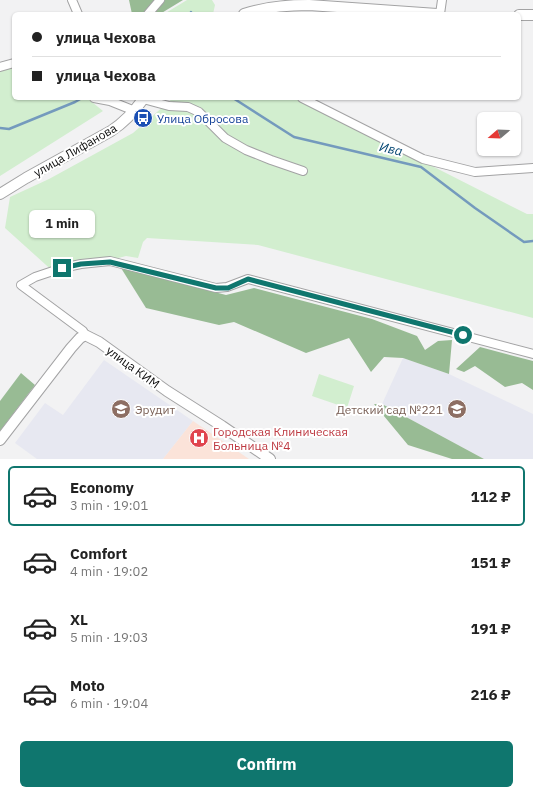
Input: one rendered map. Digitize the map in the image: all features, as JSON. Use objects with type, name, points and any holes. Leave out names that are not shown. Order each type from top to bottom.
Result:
[{"type":"street","points":[[72,0],[77,12]]},
{"type":"street","points":[[150,12],[160,0]]},
{"type":"street","points":[[439,12],[442,0]]},
{"type":"street","points":[[251,12],[264,8],[289,5],[409,12]]},
{"type":"street","points":[[521,15],[533,15]]},
{"type":"street","points":[[0,67],[12,64]]},
{"type":"street","points":[[102,100],[135,111]]},
{"type":"street","name":"улица Лифанова","points":[[0,194],[111,131],[124,122],[135,111],[142,100]]},
{"type":"street","points":[[150,100],[169,106],[188,107],[199,112],[225,138],[246,150],[303,171]]},
{"type":"street","points":[[306,100],[424,159],[475,172],[533,168]]},
{"type":"street","name":"улица КИМ","points":[[270,459],[167,391],[99,342],[85,335],[83,331],[21,285],[35,277],[62,268],[81,264],[110,262],[216,288],[228,288],[248,279],[533,354]]},
{"type":"street","points":[[0,440],[71,348],[80,338],[85,335]]},
{"type":"shaded area","name":"Детский сад №221","points":[[403,358],[449,374],[533,414],[533,459],[484,459],[382,404]]},
{"type":"shaded area","name":"Эрудит","points":[[104,360],[193,421],[163,459],[37,459],[15,443],[45,403],[63,415]]},
{"type":"shaded area","name":"Городская Клиническая Больница №4","points":[[193,421],[249,459],[163,459]]},
{"type":"green space","points":[[129,0],[183,0],[163,12],[132,12]]},
{"type":"green space","points":[[187,0],[212,0],[215,5],[213,12],[167,12]]},
{"type":"green space","points":[[12,65],[12,100],[89,100],[103,111],[0,176],[0,68]]},
{"type":"green space","points":[[171,100],[302,100],[527,214],[533,214],[533,318],[258,245],[147,238],[143,242],[138,258],[126,256],[56,274],[5,228],[10,197],[49,179],[133,133]]},
{"type":"green space","points":[[121,268],[226,295],[254,288],[372,319],[417,336],[425,350],[438,341],[452,340],[449,374],[403,358],[384,357],[371,372],[349,338],[306,353],[234,322],[219,325],[146,308]]},
{"type":"green space","points":[[480,347],[533,361],[533,390],[522,383],[505,387],[475,366],[464,372],[456,369]]},
{"type":"green space","points":[[21,373],[35,385],[0,431],[0,401]]},
{"type":"green space","points":[[319,374],[354,386],[347,408],[312,396]]},
{"type":"green space","points":[[374,404],[382,404],[484,459],[452,459],[408,445]]},
{"type":"waterway","name":"Ива","points":[[0,128],[9,129],[78,100]]},
{"type":"waterway","name":"Ива","points":[[236,100],[294,137],[421,167],[475,208],[524,242],[533,241]]},
{"type":"place","name":"Улица Обросова","points":[[143,118]]},
{"type":"place","name":"Эрудит","points":[[121,409]]},
{"type":"place","name":"Детский сад №221","points":[[457,409]]},
{"type":"place","name":"Городская Клиническая Больница №4","points":[[199,438]]},
{"type":"route","points":[[62,268],[81,264],[110,262],[216,288],[228,288],[248,279],[463,335]]}]
